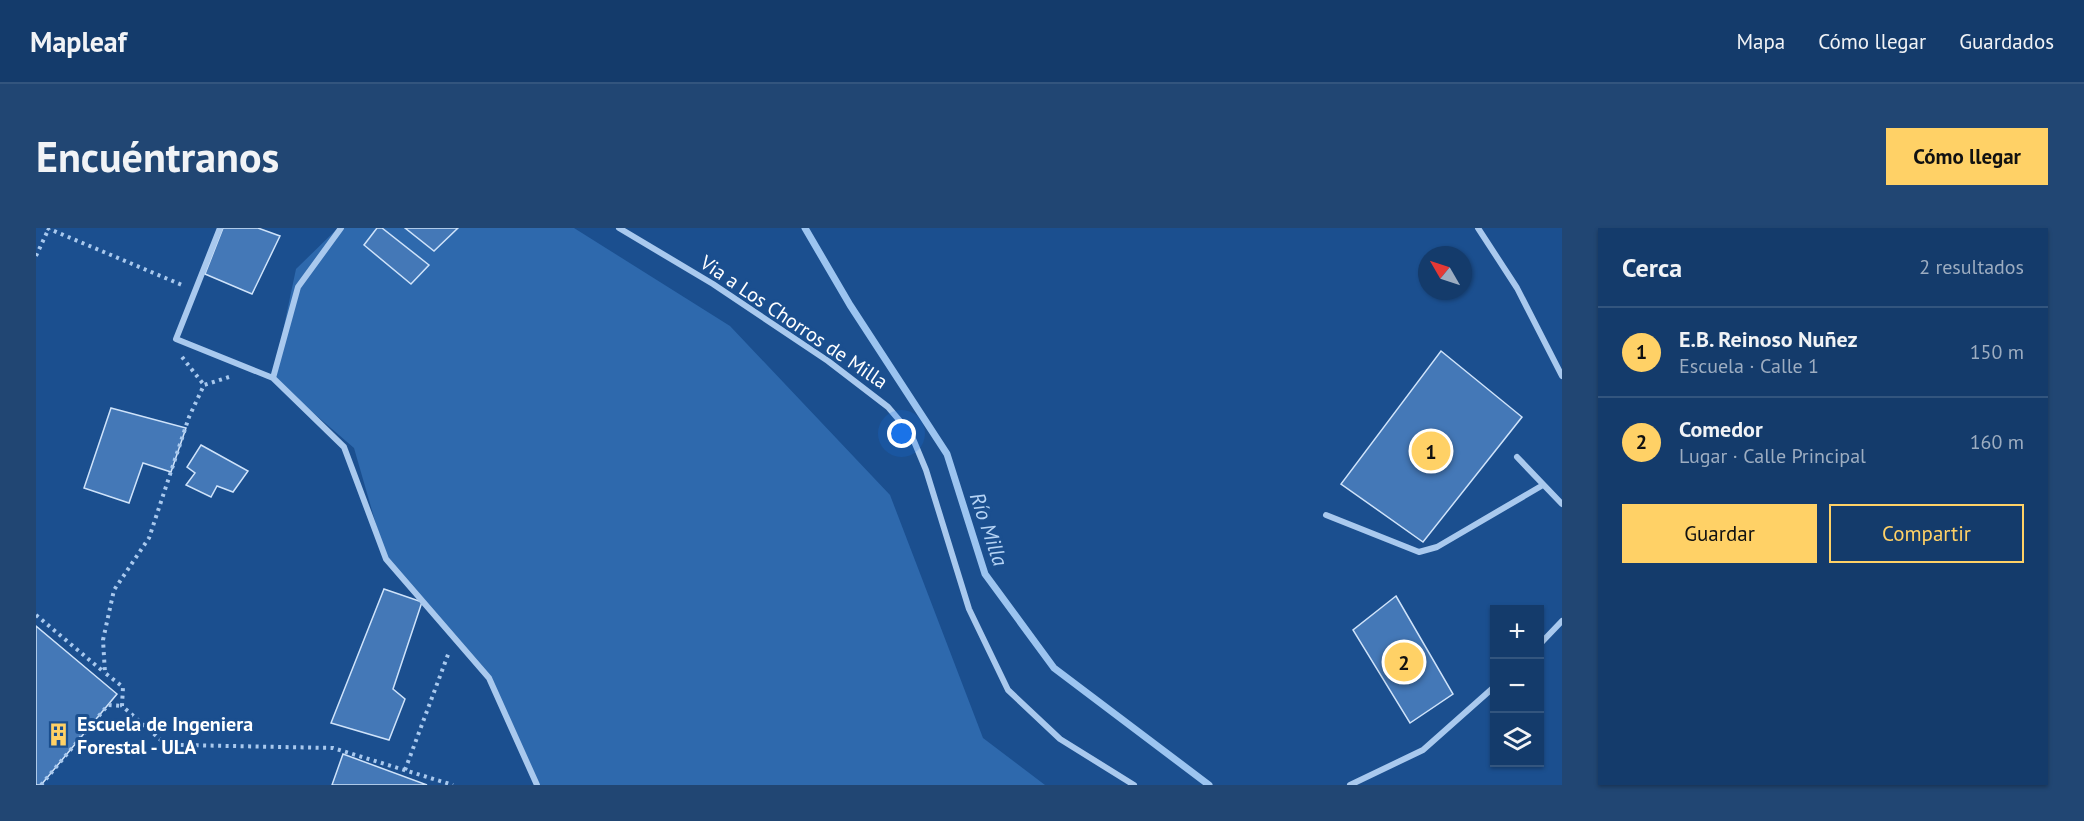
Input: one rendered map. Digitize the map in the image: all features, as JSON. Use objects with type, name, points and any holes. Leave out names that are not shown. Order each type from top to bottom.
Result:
[{"type":"street","points":[[220,228],[176,339],[273,378],[344,447],[386,559],[489,678],[537,785]]},
{"type":"street","points":[[273,378],[298,287],[341,228]]},
{"type":"street","name":"Via a Los Chorros de Milla","points":[[619,228],[713,285],[828,361],[888,407],[911,434],[926,470],[969,609],[1008,690],[1060,740],[1134,785]]},
{"type":"street","points":[[1478,228],[1517,288],[1562,376]]},
{"type":"street","points":[[1517,458],[1562,504]]},
{"type":"street","points":[[1326,515],[1419,552],[1437,547],[1543,485]]},
{"type":"street","points":[[1544,639],[1562,621]]},
{"type":"street","points":[[1350,785],[1423,750],[1490,691]]},
{"type":"path","points":[[36,256],[48,228],[182,285],[179,294]]},
{"type":"path","points":[[105,674],[103,640],[114,590],[149,538],[189,417],[204,385],[176,350]]},
{"type":"path","points":[[36,615],[123,687],[122,706]]},
{"type":"path","points":[[41,785],[108,705],[122,706],[162,741],[180,745],[333,748],[453,785]]},
{"type":"shaded area","points":[[338,228],[574,228],[730,326],[890,495],[983,738],[1045,785],[537,785],[489,678],[386,559],[354,448],[273,378],[296,269]]},
{"type":"building","points":[[223,228],[258,228],[280,236],[252,294],[205,274]]},
{"type":"building","points":[[377,228],[382,228],[429,265],[411,284],[364,245]]},
{"type":"building","points":[[405,228],[458,228],[434,251]]},
{"type":"building","points":[[1441,351],[1522,417],[1423,542],[1341,484]]},
{"type":"building","points":[[111,408],[186,428],[171,472],[143,463],[129,503],[84,488]]},
{"type":"building","points":[[201,445],[248,471],[233,492],[217,486],[211,497],[186,485],[195,473],[187,467]]},
{"type":"building","points":[[384,589],[422,602],[393,689],[405,699],[389,740],[331,723]]},
{"type":"building","points":[[1396,596],[1453,694],[1410,723],[1353,630]]},
{"type":"building","name":"Escuela de Ingeniera Forestal - ULA","points":[[36,626],[117,694],[41,785],[36,785]]},
{"type":"building","points":[[343,754],[427,785],[332,785]]},
{"type":"waterway","name":"Río Milla","points":[[805,228],[850,305],[947,454],[985,574],[1054,668],[1209,785]]},
{"type":"place","name":"E.B. Reinoso Nuñez","points":[[1431,451]]},
{"type":"place","name":"Comedor","points":[[1404,662]]},
{"type":"place","name":"Escuela de Ingeniera Forestal - ULA","points":[[59,735]]}]
